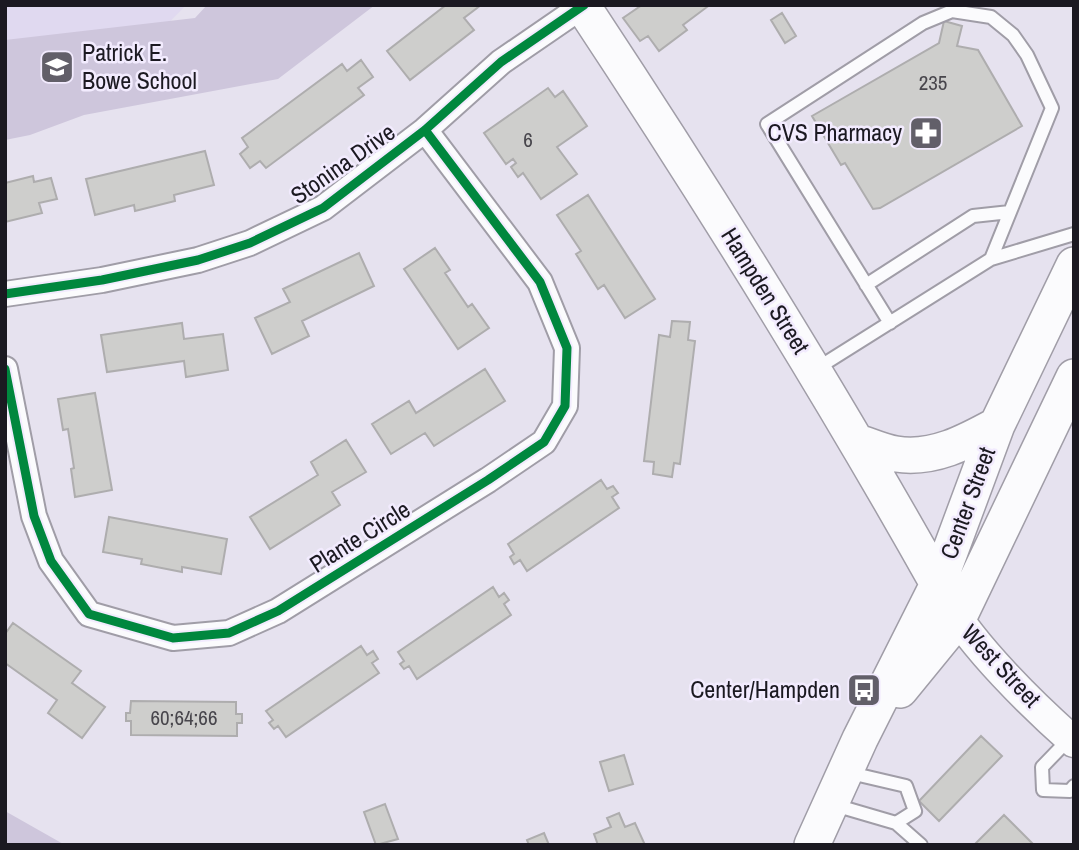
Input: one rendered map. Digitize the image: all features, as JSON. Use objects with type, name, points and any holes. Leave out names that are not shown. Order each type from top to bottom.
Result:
[{"type":"main road","name":"Hampden Street","points":[[583,6],[718,214],[814,370],[938,584]]},
{"type":"main road","name":"Center Street","points":[[812,845],[860,739],[938,584],[997,425],[1074,265]]},
{"type":"main road","name":"Center Street","points":[[860,739],[958,620],[1074,377]]},
{"type":"main road","points":[[858,442],[897,454],[930,453],[962,444],[997,425]]},
{"type":"street","name":"Stonina Drive","points":[[5,294],[102,280],[198,260],[250,243],[323,208],[425,130],[501,62],[583,6]]},
{"type":"street","name":"Plante Circle","points":[[5,369],[34,516],[51,561],[89,614],[173,638],[229,633],[278,611],[544,442],[565,406],[567,348],[540,282],[425,130]]},
{"type":"street","name":"West Street","points":[[938,584],[958,620],[1014,684],[1072,740]]},
{"type":"lane","points":[[890,323],[767,124],[923,23],[952,11],[991,17],[1013,35],[1027,55],[1052,108],[991,259]]},
{"type":"lane","points":[[866,285],[973,216],[1010,212]]},
{"type":"lane","points":[[814,370],[991,259],[1074,234]]},
{"type":"lane","points":[[1072,740],[1042,767],[1043,790],[1072,792]]},
{"type":"lane","points":[[846,772],[906,786],[915,811],[896,824]]},
{"type":"lane","points":[[831,804],[896,824],[921,845]]},
{"type":"shaded area","name":"Patrick E. Bowe School","points":[[5,5],[186,5],[144,48],[5,97]]},
{"type":"shaded area","points":[[207,5],[375,5],[278,79],[84,115],[30,135],[5,140],[5,40],[195,18]]},
{"type":"shaded area","points":[[5,811],[65,845],[5,845]]},
{"type":"building","points":[[446,5],[481,5],[464,18],[474,30],[410,80],[387,51]]},
{"type":"building","points":[[642,5],[707,7],[683,25],[687,30],[659,51],[648,36],[640,41],[623,18]]},
{"type":"building","points":[[782,13],[796,36],[785,43],[771,20]]},
{"type":"building","points":[[944,21],[962,26],[957,46],[978,50],[1022,126],[880,208],[873,209],[845,163],[841,165],[812,116],[939,43]]},
{"type":"building","points":[[361,60],[373,77],[358,88],[364,95],[266,168],[260,161],[250,168],[240,154],[248,147],[242,138],[342,64],[347,71]]},
{"type":"building","points":[[548,88],[555,97],[563,91],[587,126],[557,147],[577,174],[541,199],[523,173],[518,177],[511,167],[516,163],[513,159],[506,164],[484,133]]},
{"type":"building","points":[[205,151],[214,185],[174,195],[175,201],[135,211],[134,205],[95,215],[86,179]]},
{"type":"building","points":[[33,176],[34,182],[51,178],[57,199],[39,203],[42,213],[5,222],[5,183]]},
{"type":"building","points":[[588,195],[655,299],[625,318],[604,285],[598,289],[576,254],[581,251],[557,215]]},
{"type":"building","points":[[435,248],[450,270],[445,273],[468,307],[472,304],[489,328],[458,349],[404,269]]},
{"type":"building","points":[[359,253],[374,286],[302,321],[309,336],[272,354],[255,318],[290,302],[283,289]]},
{"type":"building","points":[[672,321],[690,322],[688,340],[695,341],[680,464],[674,463],[672,477],[653,474],[654,462],[644,461],[659,335],[670,337]]},
{"type":"building","points":[[182,323],[184,339],[223,334],[228,370],[186,377],[184,361],[107,372],[101,335]]},
{"type":"building","points":[[485,369],[505,401],[434,446],[425,433],[391,454],[372,424],[409,401],[416,413]]},
{"type":"building","points":[[95,393],[112,490],[75,497],[68,429],[63,430],[58,399]]},
{"type":"building","points":[[346,440],[366,472],[332,492],[340,505],[270,549],[250,517],[318,475],[311,462]]},
{"type":"building","points":[[601,480],[607,489],[613,486],[618,493],[612,497],[619,508],[527,571],[520,560],[514,564],[510,557],[514,554],[508,544]]},
{"type":"building","points":[[109,517],[227,539],[221,574],[182,567],[182,572],[141,564],[142,559],[103,552]]},
{"type":"building","points":[[493,587],[499,597],[504,593],[509,600],[504,604],[511,615],[417,679],[409,666],[404,669],[400,664],[404,661],[398,652]]},
{"type":"building","points":[[13,623],[81,671],[72,683],[105,707],[82,738],[48,713],[57,700],[5,663],[5,634]]},
{"type":"building","points":[[361,646],[367,655],[373,651],[378,659],[372,663],[379,673],[286,737],[278,726],[274,729],[269,723],[273,720],[266,711]]},
{"type":"building","points":[[131,701],[236,702],[236,714],[242,714],[242,723],[237,723],[237,736],[131,735],[131,721],[126,721],[126,713],[130,713]]},
{"type":"building","points":[[981,736],[1002,756],[939,821],[919,801]]},
{"type":"building","points":[[624,755],[633,784],[609,791],[600,762]]},
{"type":"building","points":[[385,804],[398,839],[376,845],[364,812]]},
{"type":"building","points":[[619,813],[625,827],[635,823],[645,845],[598,845],[594,834],[611,827],[607,818]]},
{"type":"building","points":[[1004,815],[1034,845],[974,845]]},
{"type":"building","points":[[544,833],[549,845],[529,845],[527,840]]},
{"type":"cycle path","points":[[5,294],[102,280],[198,260],[250,243],[323,208],[425,130],[501,62],[584,5]]},
{"type":"cycle path","points":[[5,369],[34,516],[51,561],[89,614],[173,638],[229,633],[278,611],[544,442],[565,406],[567,348],[540,282],[425,130]]},
{"type":"place","name":"Patrick E. Bowe School","points":[[57,67]]},
{"type":"place","name":"CVS Pharmacy","points":[[926,133]]},
{"type":"place","name":"Center/Hampden","points":[[864,690]]}]
